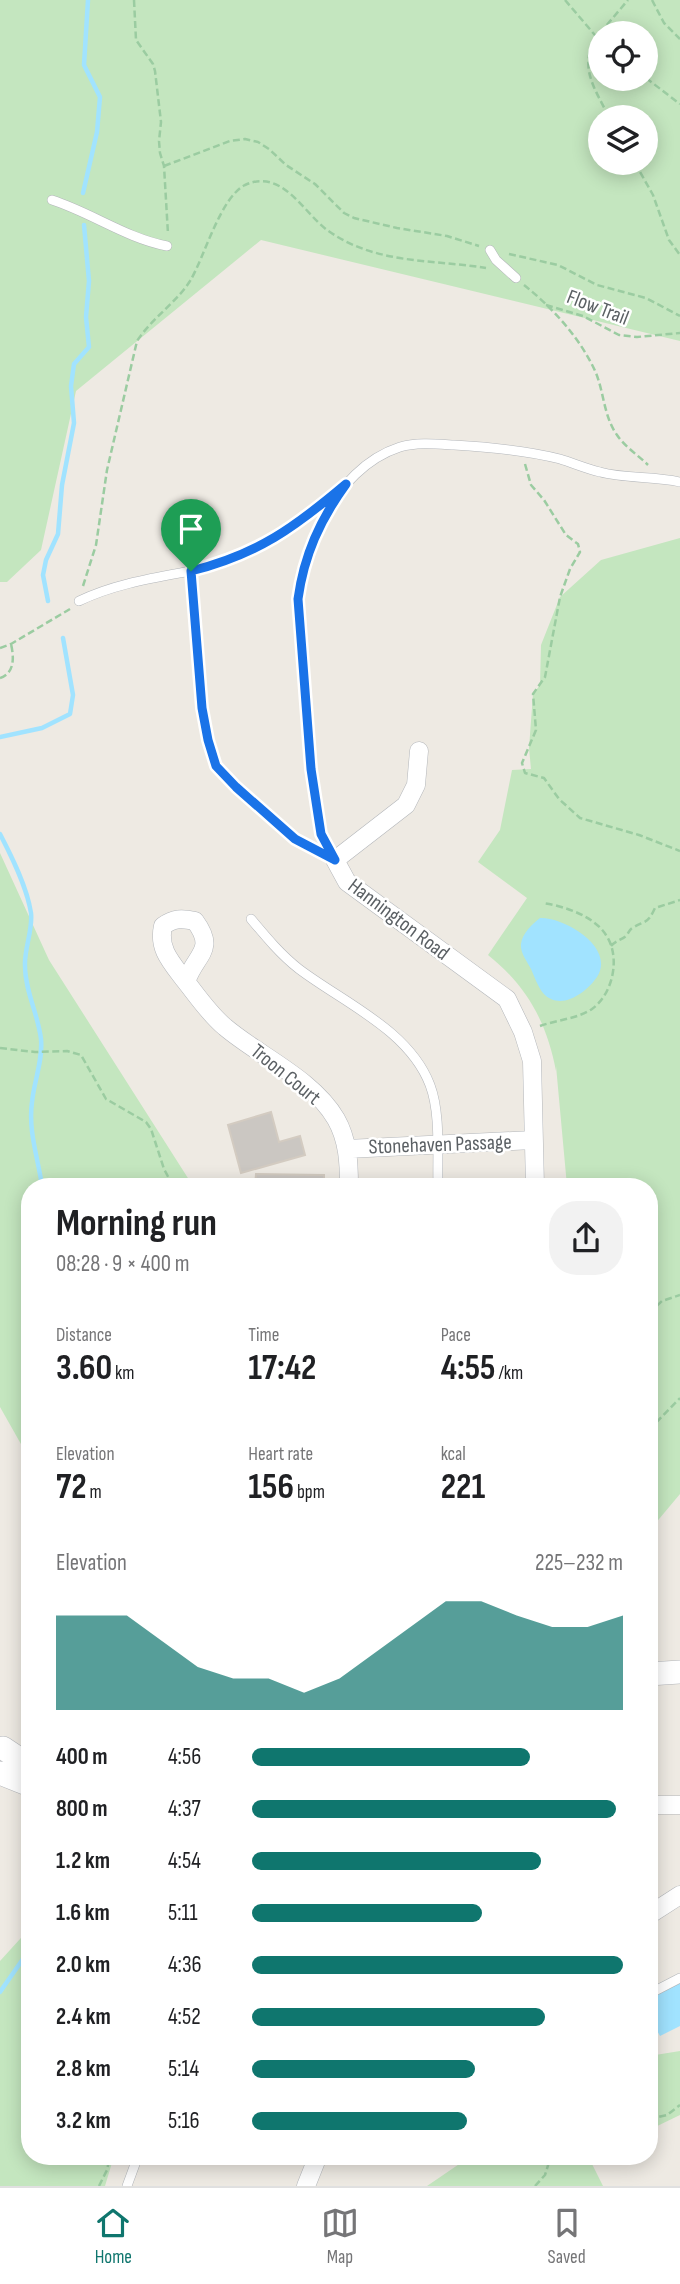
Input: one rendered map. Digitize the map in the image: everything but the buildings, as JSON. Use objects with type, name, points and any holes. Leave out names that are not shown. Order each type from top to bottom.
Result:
[{"type":"street","points":[[335,860],[406,805],[416,785],[419,751]]},
{"type":"street","name":"Hannington Road","points":[[335,860],[347,882],[507,999],[523,1032],[532,1061],[535,1178]]},
{"type":"street","name":"Troon Court","points":[[186,982],[223,1026],[315,1092],[336,1119],[347,1149],[349,1178]]},
{"type":"street","name":"Stonehaven Passage","points":[[347,1149],[533,1140]]},
{"type":"street","points":[[658,1658],[680,1657]]},
{"type":"street","points":[[658,1673],[680,1672]]},
{"type":"street","points":[[1,1744],[21,1759]]},
{"type":"street","points":[[0,1773],[21,1781]]},
{"type":"street","points":[[658,1805],[680,1805]]},
{"type":"street","points":[[658,1909],[680,1895]]},
{"type":"street","points":[[306,2186],[314,2165]]},
{"type":"lane","points":[[52,200],[72,206],[143,240],[167,246]]},
{"type":"lane","points":[[489,250],[516,278]]},
{"type":"lane","name":"Hannington Road","points":[[335,860],[321,834],[311,769],[298,599],[302,572],[314,538],[330,506],[346,484],[375,458],[402,446],[434,443],[508,449],[559,459],[602,473],[680,482]]},
{"type":"lane","points":[[79,601],[97,592],[191,571],[246,554],[271,541],[313,512],[346,484]]},
{"type":"lane","points":[[191,571],[202,708],[216,766],[295,839],[335,860]]},
{"type":"lane","points":[[251,919],[273,946],[297,968],[381,1026],[402,1043],[417,1061],[430,1085],[436,1107],[438,1178]]},
{"type":"lane","points":[[658,1989],[680,1978]]},
{"type":"lane","points":[[127,2186],[135,2165]]},
{"type":"path","points":[[134,0],[136,40],[155,71],[161,122],[160,153],[164,166],[169,225],[167,246]]},
{"type":"path","points":[[565,0],[588,26]]},
{"type":"path","points":[[610,21],[628,0]]},
{"type":"path","points":[[652,0],[664,23],[680,39]]},
{"type":"path","points":[[658,87],[680,104]]},
{"type":"path","points":[[164,166],[230,141],[245,139],[258,142],[315,184],[344,213],[355,218],[397,229],[447,236],[489,250],[558,265],[597,285],[646,298],[680,316]]},
{"type":"path","points":[[642,175],[653,195],[669,240],[680,254]]},
{"type":"path","points":[[0,648],[51,622],[79,601],[96,545],[107,470],[137,341],[189,282],[232,194],[256,182],[268,181],[279,186],[292,195],[326,229],[340,238],[377,253],[412,261],[495,270],[516,278],[546,305],[569,331],[595,373],[608,417],[617,435],[660,478]]},
{"type":"path","name":"Flow Trail","points":[[546,305],[583,316],[619,335],[637,337],[680,333]]},
{"type":"path","points":[[526,452],[525,467],[531,485],[566,535],[578,544],[580,552],[570,569],[560,597],[545,677],[533,694],[536,730],[522,769],[525,773],[544,778],[559,799],[580,818],[639,835],[680,851]]},
{"type":"path","points":[[0,678],[7,676],[10,671],[13,655],[11,644]]},
{"type":"path","points":[[611,946],[624,938],[632,927],[650,920],[655,908],[680,900]]},
{"type":"path","points":[[523,1032],[556,1020],[581,1015],[593,1008],[604,996],[612,981],[614,962],[606,934],[592,921],[570,910],[543,903]]},
{"type":"path","points":[[0,1048],[34,1052],[67,1051],[82,1055],[106,1099],[145,1122],[155,1139],[169,1178]]},
{"type":"path","points":[[658,1304],[680,1295]]},
{"type":"path","points":[[658,1421],[680,1398]]},
{"type":"path","points":[[658,2117],[667,2115],[680,2105]]},
{"type":"path","points":[[99,2186],[108,2165]]},
{"type":"path","points":[[535,2186],[545,2175],[548,2165]]},
{"type":"green space","points":[[0,0],[680,0],[680,341],[261,240],[76,391],[41,550],[7,582],[0,582]]},
{"type":"green space","points":[[680,538],[680,1494],[658,1520],[658,1178],[566,1178],[556,1066],[556,1071],[547,1037],[541,1021],[514,979],[488,955],[527,898],[478,862],[500,830],[512,770],[531,769],[529,748],[533,694],[540,685],[541,645],[560,597],[601,560]]},
{"type":"green space","points":[[0,853],[49,960],[188,1178],[21,1178],[21,1444],[0,1407]]},
{"type":"green space","points":[[21,1938],[21,2165],[111,2165],[105,2186],[0,2186],[0,1961]]},
{"type":"green space","points":[[680,2051],[680,2115],[658,2126],[658,2055]]},
{"type":"green space","points":[[458,2165],[592,2165],[603,2186],[427,2186]]},
{"type":"water","points":[[540,918],[574,928],[594,945],[599,955],[601,966],[597,977],[580,994],[565,1001],[557,1001],[543,993],[523,954],[523,937]]},
{"type":"water","points":[[680,1983],[680,2026],[660,2036],[658,2032],[658,1994]]},
{"type":"waterway","points":[[83,193],[97,132],[100,97],[84,65],[88,0]]},
{"type":"waterway","points":[[48,601],[43,575],[46,560],[58,534],[62,485],[74,423],[71,386],[74,364],[89,347],[86,317],[89,281],[84,225]]},
{"type":"waterway","points":[[0,737],[42,728],[70,714],[73,695],[63,638]]},
{"type":"waterway","points":[[0,834],[23,883],[31,913],[25,960],[29,993],[41,1039],[40,1063],[31,1113],[40,1178]]},
{"type":"waterway","points":[[0,1992],[21,1962]]},
{"type":"route","points":[[346,484],[330,506],[314,538],[302,572],[298,599],[311,769],[321,834],[335,860],[295,839],[216,766],[202,708],[191,571],[217,565],[271,541],[313,512],[346,484]]}]
